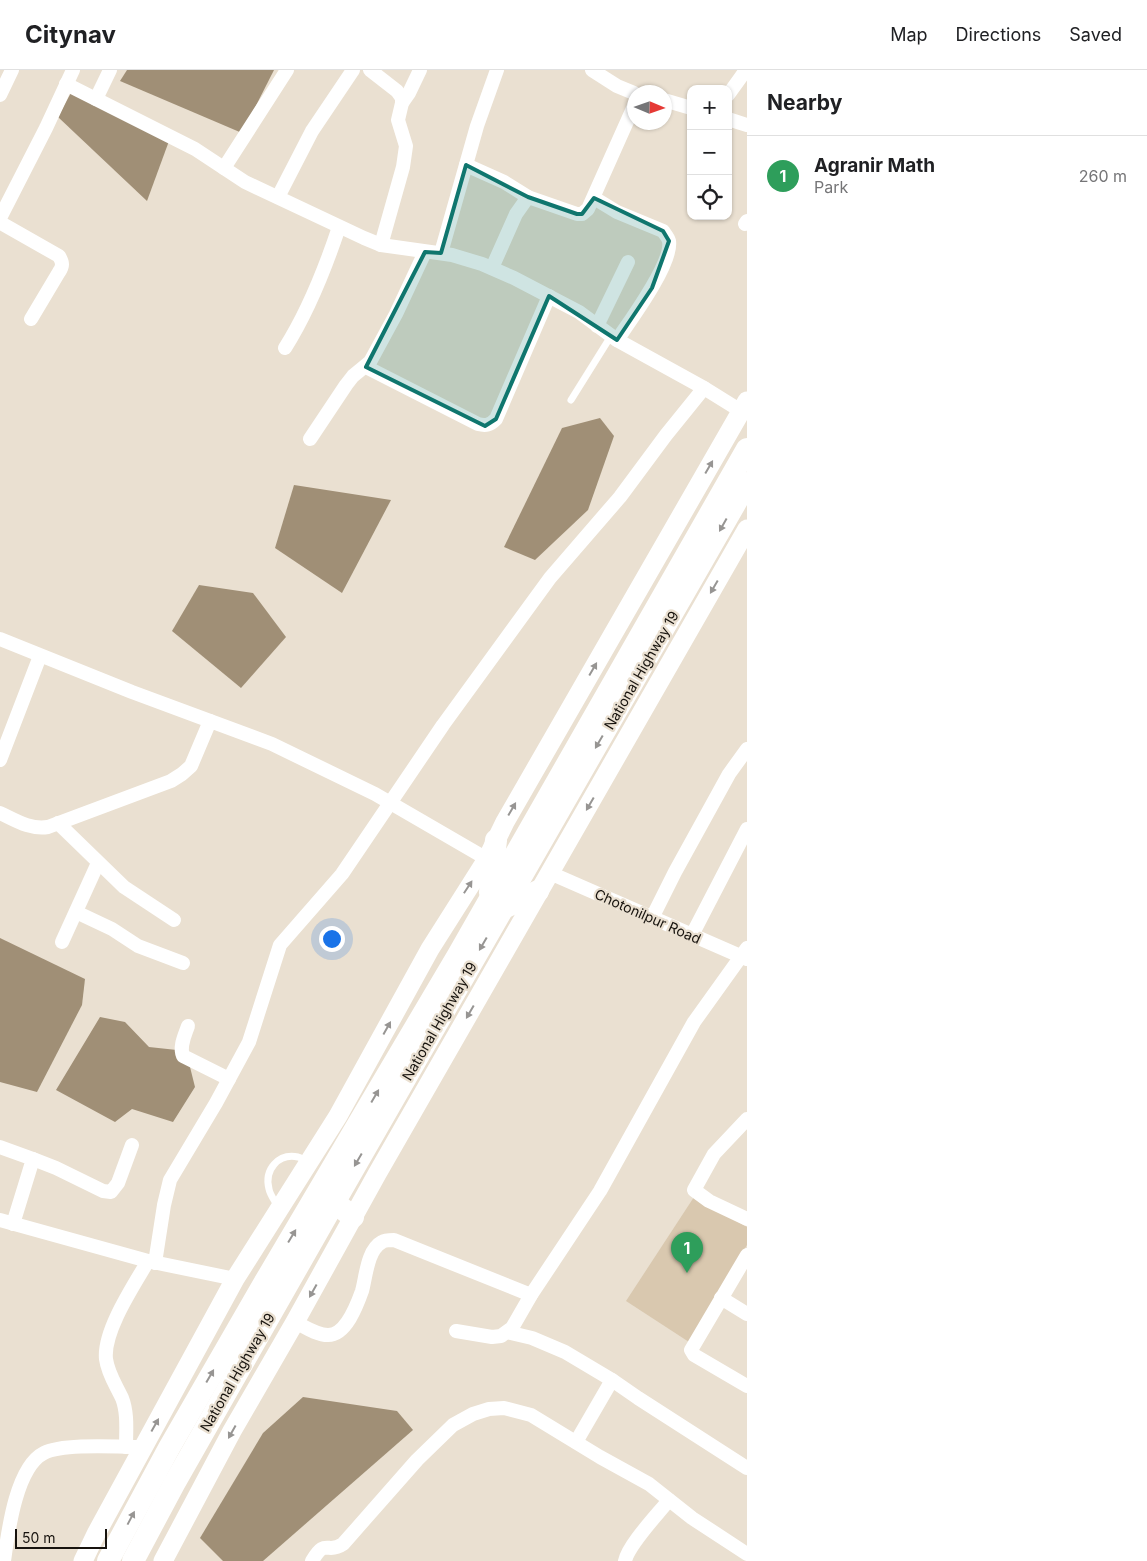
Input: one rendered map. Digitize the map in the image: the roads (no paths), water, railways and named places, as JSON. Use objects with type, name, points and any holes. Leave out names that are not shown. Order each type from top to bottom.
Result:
[{"type":"highway","points":[[108,1561],[189,1414],[496,904],[747,449]]},
{"type":"highway","name":"National Highway 19","points":[[133,1561],[174,1484],[334,1202],[496,904],[747,482]]},
{"type":"highway","points":[[491,850],[496,904]]},
{"type":"highway","points":[[496,904],[544,882]]},
{"type":"highway","points":[[334,1202],[353,1217]]},
{"type":"main road","points":[[83,1561],[134,1447],[278,1208],[338,1116],[430,949],[491,850],[505,822],[744,406]]},
{"type":"main road","points":[[163,1561],[232,1431],[353,1217],[747,529]]},
{"type":"street","points":[[0,101],[0,95],[12,70]]},
{"type":"street","points":[[31,319],[60,272],[62,261],[59,256],[1,223],[0,218],[73,70]]},
{"type":"street","points":[[96,98],[110,70]]},
{"type":"street","points":[[224,168],[287,70]]},
{"type":"street","points":[[278,198],[312,131],[353,70]]},
{"type":"street","points":[[370,70],[397,91],[402,98],[398,126],[404,139],[405,155],[381,246]]},
{"type":"street","points":[[402,103],[420,70]]},
{"type":"street","points":[[441,253],[477,126],[497,70]]},
{"type":"street","points":[[592,70],[627,90]]},
{"type":"street","points":[[732,89],[746,70]]},
{"type":"street","points":[[66,84],[196,150],[245,182],[381,246],[452,255],[492,268],[514,278],[579,312],[614,338],[704,388],[744,406]]},
{"type":"street","points":[[672,102],[687,107]]},
{"type":"street","points":[[732,120],[747,125]]},
{"type":"street","points":[[466,165],[504,182],[528,198],[582,214],[588,209],[594,198],[627,121]]},
{"type":"street","points":[[492,268],[516,214],[528,198]]},
{"type":"street","points":[[594,198],[617,212],[662,231],[667,235],[669,241],[666,254],[652,288],[614,338]]},
{"type":"street","points":[[285,348],[311,301],[339,227]]},
{"type":"street","points":[[310,439],[346,384],[370,362],[425,252]]},
{"type":"street","points":[[597,326],[628,262]]},
{"type":"street","points":[[366,367],[485,426],[496,419],[549,296]]},
{"type":"street","points":[[4,1561],[8,1528],[24,1474],[33,1460],[55,1449],[95,1446],[134,1447],[124,1405],[110,1374],[106,1359],[106,1349],[117,1316],[151,1262],[170,1180],[250,1042],[280,945],[342,874],[443,725],[550,578],[620,496],[704,388]]},
{"type":"street","points":[[0,639],[272,744],[491,850]]},
{"type":"street","points":[[0,760],[40,656]]},
{"type":"street","points":[[0,813],[32,827],[39,828],[58,823],[171,781],[191,766],[210,721]]},
{"type":"street","points":[[652,918],[729,774],[747,749]]},
{"type":"street","points":[[58,823],[124,887],[174,920]]},
{"type":"street","points":[[692,935],[747,829]]},
{"type":"street","points":[[62,942],[98,862]]},
{"type":"street","name":"Chotonilpur Road","points":[[544,882],[652,918],[745,954]]},
{"type":"street","points":[[76,912],[112,929],[138,946],[183,963]]},
{"type":"street","points":[[456,1331],[492,1337],[501,1336],[512,1328],[531,1294],[600,1191],[694,1022],[745,954]]},
{"type":"street","points":[[188,1026],[182,1045],[183,1056],[229,1079]]},
{"type":"street","points":[[747,1119],[714,1154],[694,1190],[709,1201],[747,1219]]},
{"type":"street","points":[[0,1146],[56,1168],[103,1191],[111,1192],[118,1183],[132,1145]]},
{"type":"street","points":[[33,1159],[7,1222],[151,1262],[235,1279]]},
{"type":"street","points":[[295,1322],[328,1335],[336,1333],[345,1325],[362,1292],[374,1250],[382,1242],[394,1240],[531,1294]]},
{"type":"street","points":[[747,1255],[691,1350],[694,1355],[747,1386]]},
{"type":"street","points":[[721,1298],[747,1314]]},
{"type":"street","points":[[507,1332],[532,1338],[565,1352],[612,1380],[747,1468]]},
{"type":"street","points":[[576,1442],[612,1380]]},
{"type":"street","points":[[312,1561],[322,1548],[337,1548],[343,1544],[417,1460],[453,1425],[473,1414],[489,1409],[504,1408],[531,1415],[648,1484],[692,1518],[747,1554]]},
{"type":"street","points":[[625,1561],[627,1554],[644,1530],[669,1500]]},
{"type":"lane","points":[[571,400],[614,338]]},
{"type":"lane","points":[[278,1208],[269,1189],[269,1170],[274,1163],[281,1159],[297,1157],[309,1161]]},
{"type":"place","name":"Agranir Math","points":[[687,1273]]}]
